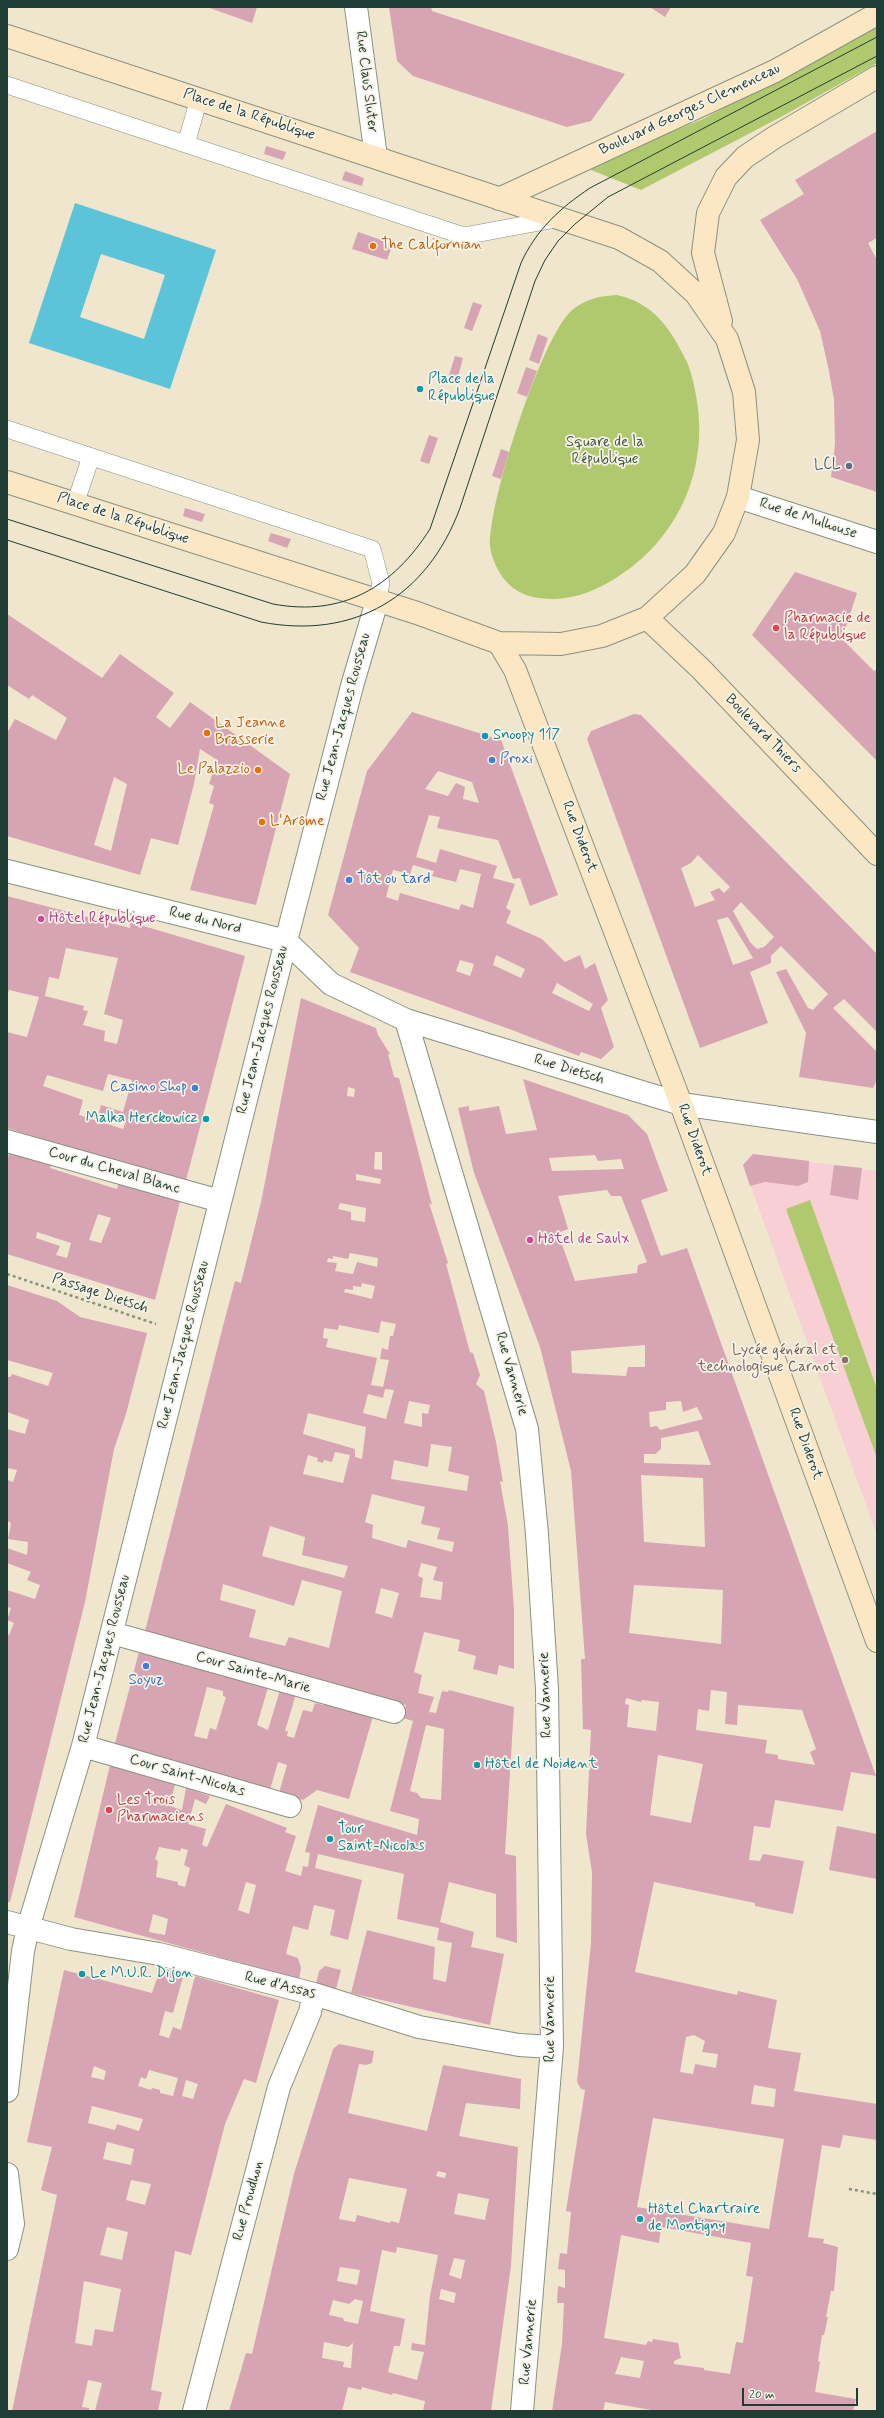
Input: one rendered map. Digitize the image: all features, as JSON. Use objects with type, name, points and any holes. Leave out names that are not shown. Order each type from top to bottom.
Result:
[{"type":"main road","name":"Boulevard Georges Clemenceau","points":[[499,199],[775,71],[877,14]]},
{"type":"main road","name":"Place de la République","points":[[7,36],[620,238],[660,261],[696,294],[727,339],[744,392],[748,434],[744,469],[738,497],[724,532],[695,574],[647,618],[602,636],[561,644],[500,642],[417,613],[7,482]]},
{"type":"main road","points":[[727,339],[703,253],[708,213],[726,177],[745,156],[877,77]]},
{"type":"main road","name":"Boulevard Thiers","points":[[647,618],[701,669],[877,854]]},
{"type":"main road","name":"Rue Diderot","points":[[500,642],[515,670],[681,1104],[877,1641]]},
{"type":"street","name":"Rue Claus Sluter","points":[[356,7],[376,157]]},
{"type":"street","name":"Rue de Mulhouse","points":[[738,497],[877,542]]},
{"type":"street","name":"Rue Jean-Jacques Rousseau","points":[[7,2091],[17,1925],[83,1746],[286,941],[352,686],[377,601]]},
{"type":"street","name":"Rue du Nord","points":[[7,871],[286,941]]},
{"type":"street","name":"Rue Dietsch","points":[[286,941],[330,984],[406,1020],[681,1104],[877,1132]]},
{"type":"street","name":"Rue Vannerie","points":[[406,1020],[527,1429],[537,1534],[547,1689],[552,2047],[522,2411]]},
{"type":"street","name":"Cour du Cheval Blanc","points":[[7,1141],[220,1201]]},
{"type":"street","name":"Cour Sainte-Marie","points":[[112,1633],[394,1712]]},
{"type":"street","name":"Cour Saint-Nicolas","points":[[83,1746],[290,1806]]},
{"type":"street","name":"Rue d'Assas","points":[[17,1925],[71,1939],[159,1954],[314,1994],[419,2027],[519,2045],[552,2047]]},
{"type":"street","name":"Rue Proudhon","points":[[194,2411],[279,2087],[310,2012],[314,1994]]},
{"type":"street","points":[[7,2174],[12,2224],[7,2249]]},
{"type":"lane","points":[[7,85],[464,236],[561,218]]},
{"type":"lane","points":[[186,144],[199,99]]},
{"type":"lane","points":[[7,430],[372,549],[381,583],[377,601]]},
{"type":"lane","points":[[75,504],[91,457]]},
{"type":"path","name":"Passage Dietsch","points":[[7,1274],[187,1334]]},
{"type":"path","points":[[849,2189],[877,2194]]},
{"type":"shaded area","name":"Lycée général et technologique Carnot","points":[[753,1154],[877,1171],[877,1535],[743,1165]]},
{"type":"green space","points":[[877,25],[877,63],[781,117],[641,190],[591,170],[596,163],[703,119]]},
{"type":"green space","name":"Square de la République","points":[[617,295],[642,304],[660,319],[674,338],[687,362],[693,379],[698,409],[699,434],[697,458],[691,482],[671,525],[656,544],[639,561],[619,576],[596,589],[572,597],[548,599],[527,595],[509,585],[504,579],[495,564],[490,546],[492,525],[507,460],[532,385],[559,326],[572,310],[582,303],[599,297]]},
{"type":"green space","points":[[810,1200],[877,1389],[877,1458],[786,1209]]},
{"type":"water","points":[[75,203],[216,250],[170,389],[29,343]],"holes":[[[101,254],[165,275],[144,339],[80,317]]]},
{"type":"building","points":[[207,7],[257,7],[252,23]]},
{"type":"building","points":[[389,7],[431,7],[432,11],[625,74],[591,121],[567,127],[413,76],[397,61]]},
{"type":"building","points":[[650,7],[671,7],[665,17]]},
{"type":"building","points":[[877,131],[877,238],[868,243],[877,260],[877,492],[831,477],[835,444],[834,400],[820,331],[797,279],[760,220],[804,194],[795,180]]},
{"type":"building","points":[[266,146],[286,152],[283,160],[264,154]]},
{"type":"building","points":[[345,171],[364,178],[362,186],[342,180]]},
{"type":"building","name":"The Californian","points":[[358,232],[393,244],[387,260],[352,249]]},
{"type":"building","points":[[473,302],[482,305],[472,331],[464,328]]},
{"type":"building","points":[[538,334],[548,338],[539,364],[529,360]]},
{"type":"building","points":[[455,356],[463,358],[456,384],[447,382]]},
{"type":"building","points":[[526,367],[537,371],[527,397],[517,393]]},
{"type":"building","points":[[429,435],[438,438],[429,464],[420,461]]},
{"type":"building","points":[[501,449],[509,452],[501,479],[492,476]]},
{"type":"building","points":[[185,508],[205,514],[202,522],[183,516]]},
{"type":"building","points":[[271,533],[291,539],[287,548],[268,541]]},
{"type":"building","points":[[795,572],[857,593],[842,639],[874,671],[877,669],[877,761],[752,635]]},
{"type":"building","points":[[7,614],[102,678],[120,654],[174,693],[156,717],[170,728],[190,702],[290,774],[256,905],[190,890],[214,805],[209,803],[214,786],[209,784],[217,760],[200,749],[194,784],[178,845],[151,838],[140,875],[7,836],[7,733],[15,719],[56,740],[67,718],[32,695],[29,699],[7,685]],"holes":[[[114,777],[127,784],[111,851],[94,845]]]},
{"type":"building","points":[[412,712],[501,740],[558,895],[530,906],[520,878],[513,879],[498,840],[437,828],[440,817],[429,815],[416,857],[436,863],[440,849],[497,866],[493,878],[515,884],[506,908],[511,911],[506,923],[542,939],[565,962],[580,955],[585,969],[595,963],[608,1000],[601,1008],[614,1047],[601,1059],[581,1052],[579,1056],[512,1030],[350,972],[359,948],[328,915],[367,771]],"holes":[[[438,771],[472,782],[479,803],[463,799],[465,787],[456,783],[448,796],[425,789]],[[413,865],[434,871],[432,876],[456,882],[460,869],[481,874],[473,908],[461,904],[459,910],[400,893],[398,901],[386,897],[393,870],[410,874]],[[496,955],[525,969],[521,978],[493,965]],[[460,960],[474,964],[470,976],[456,971]],[[557,983],[593,1004],[589,1011],[552,993]]]},
{"type":"building","points":[[634,714],[641,715],[877,954],[877,1032],[844,999],[833,1008],[877,1052],[877,1080],[873,1088],[799,1077],[806,1033],[776,972],[786,969],[808,1008],[813,1010],[828,994],[781,946],[771,956],[771,963],[750,972],[768,1023],[700,1048],[587,739],[591,731]],"holes":[[[698,855],[730,887],[724,893],[719,888],[710,892],[715,900],[695,907],[681,868],[691,863]],[[741,902],[774,937],[764,947],[757,949],[750,942],[733,911]],[[728,917],[753,958],[733,965],[717,920]]]},
{"type":"building","points":[[7,896],[130,928],[130,922],[245,956],[185,1184],[7,1128],[7,1032],[27,1037],[39,997],[9,990],[7,995]],"holes":[[[66,948],[118,958],[104,1014],[123,1020],[117,1044],[104,1041],[105,1031],[83,1025],[88,1011],[83,1010],[84,1006],[45,996],[49,977],[59,979]],[[108,1074],[132,1080],[123,1112],[101,1105],[99,1113],[126,1121],[123,1129],[79,1115],[83,1100],[43,1086],[47,1075],[103,1091]]]},
{"type":"building","points":[[301,998],[376,1028],[378,1035],[390,1054],[388,1054],[394,1077],[399,1078],[432,1205],[429,1203],[448,1263],[446,1264],[470,1352],[473,1353],[480,1375],[476,1384],[484,1391],[496,1442],[503,1482],[500,1481],[508,1526],[514,1610],[514,1669],[499,1665],[497,1675],[473,1669],[476,1656],[458,1651],[460,1640],[424,1632],[414,1672],[422,1675],[418,1693],[434,1697],[429,1712],[436,1713],[442,1691],[448,1692],[449,1690],[514,1707],[505,1854],[516,1856],[517,1943],[496,1937],[496,1894],[449,1882],[440,1922],[474,1932],[471,1947],[504,1954],[490,2025],[351,1993],[367,1930],[435,1947],[433,1979],[446,1982],[452,1943],[437,1940],[439,1928],[397,1919],[404,1874],[318,1854],[315,1868],[362,1880],[348,1940],[330,1935],[335,1910],[314,1905],[308,1930],[293,1926],[286,1954],[298,1958],[301,1968],[299,1979],[74,1917],[110,1765],[175,1784],[170,1806],[182,1810],[186,1788],[210,1796],[206,1804],[195,1799],[188,1824],[206,1829],[202,1845],[207,1847],[226,1804],[287,1828],[285,1832],[296,1836],[285,1871],[301,1876],[303,1866],[308,1867],[310,1853],[305,1852],[318,1805],[417,1835],[419,1819],[390,1811],[413,1721],[403,1718],[406,1705],[324,1681],[324,1683],[144,1635],[235,1281],[241,1283],[261,1202]],"holes":[[[348,1087],[355,1089],[354,1097],[347,1096]],[[375,1152],[382,1152],[382,1170],[374,1169]],[[356,1174],[381,1179],[380,1184],[356,1180]],[[340,1203],[366,1208],[365,1222],[351,1220],[351,1212],[338,1209]],[[350,1253],[378,1258],[377,1267],[357,1262],[353,1274],[335,1271],[337,1263],[327,1262],[328,1258],[333,1259],[333,1256],[348,1259]],[[362,1283],[375,1286],[372,1299],[344,1292],[345,1289],[353,1290],[353,1286],[361,1287]],[[381,1321],[396,1324],[393,1336],[390,1336],[388,1350],[382,1348],[380,1359],[389,1360],[383,1387],[371,1385],[377,1358],[326,1347],[328,1339],[323,1338],[324,1328],[338,1330],[339,1325],[379,1333]],[[385,1389],[394,1390],[386,1419],[363,1413],[368,1394],[383,1398]],[[409,1401],[430,1405],[428,1414],[422,1413],[422,1427],[404,1423]],[[308,1413],[366,1427],[362,1459],[355,1457],[355,1449],[303,1434]],[[431,1444],[452,1447],[448,1471],[469,1476],[467,1491],[391,1479],[394,1460],[428,1467]],[[335,1452],[350,1455],[343,1483],[303,1474],[308,1455],[318,1458],[317,1461],[323,1463],[324,1460],[332,1462]],[[372,1494],[425,1507],[421,1524],[440,1528],[437,1539],[454,1542],[452,1552],[408,1540],[406,1548],[372,1538],[373,1525],[365,1522]],[[270,1526],[305,1537],[302,1555],[348,1566],[344,1578],[262,1556]],[[421,1563],[437,1567],[433,1580],[443,1582],[441,1600],[420,1597],[423,1578],[418,1576]],[[302,1580],[342,1591],[329,1648],[289,1637],[285,1646],[249,1637],[256,1610],[220,1600],[223,1584],[294,1606]],[[381,1588],[399,1593],[392,1618],[375,1613]],[[426,1725],[444,1729],[441,1800],[421,1798],[417,1793],[410,1791]],[[159,1847],[180,1851],[181,1848],[188,1850],[184,1865],[190,1868],[185,1887],[178,1885],[178,1882],[156,1877],[158,1861],[155,1859]],[[246,1882],[256,1885],[249,1914],[238,1910]],[[153,1914],[168,1919],[165,1935],[149,1932]]]},
{"type":"building","points":[[523,1079],[628,1115],[647,1134],[668,1191],[641,1200],[661,1256],[687,1248],[876,1776],[851,1772],[843,1811],[775,1800],[770,1828],[754,1826],[749,1860],[760,1861],[763,1854],[804,1861],[793,1914],[755,1906],[755,1903],[654,1882],[635,1972],[737,1995],[738,1991],[777,2000],[768,2048],[801,2053],[794,2091],[877,2104],[877,2140],[843,2135],[840,2148],[822,2145],[808,2237],[824,2239],[823,2243],[838,2247],[834,2291],[831,2291],[826,2317],[828,2317],[824,2335],[822,2335],[818,2361],[820,2362],[815,2392],[856,2399],[853,2411],[657,2411],[605,2402],[603,2411],[552,2411],[562,2344],[564,2303],[557,2303],[558,2286],[565,2288],[565,2270],[558,2269],[560,2253],[567,2254],[571,2212],[566,2211],[585,2090],[581,2089],[577,2082],[591,1943],[592,1872],[586,1834],[591,1730],[583,1729],[581,1659],[585,1659],[571,1471],[540,1347],[474,1173],[458,1108],[469,1106],[469,1111],[499,1106],[506,1134],[537,1130]],"holes":[[[595,1155],[598,1161],[621,1159],[624,1169],[552,1171],[549,1158]],[[607,1190],[611,1196],[621,1196],[647,1262],[638,1265],[637,1273],[575,1281],[558,1233],[568,1229],[558,1196]],[[645,1345],[645,1367],[628,1367],[626,1376],[572,1373],[571,1351]],[[681,1401],[683,1412],[697,1407],[703,1419],[660,1430],[657,1426],[650,1427],[649,1412],[666,1410],[666,1402]],[[698,1431],[711,1465],[644,1463],[644,1454],[655,1454],[661,1449],[661,1438]],[[641,1475],[703,1478],[705,1547],[644,1542]],[[634,1585],[723,1590],[721,1644],[629,1633]],[[711,1690],[727,1692],[725,1724],[737,1725],[738,1705],[802,1710],[816,1749],[810,1752],[815,1765],[778,1759],[778,1755],[765,1753],[767,1740],[696,1730],[698,1709],[709,1711]],[[626,1698],[641,1702],[642,1700],[659,1702],[656,1731],[627,1727],[629,1705],[625,1704]],[[658,1755],[703,1764],[691,1823],[650,1815]],[[694,2035],[705,2041],[702,2052],[718,2054],[716,2068],[695,2064],[693,2074],[680,2072],[686,2037]],[[754,2085],[776,2089],[774,2107],[751,2104]],[[653,2118],[784,2139],[769,2229],[637,2207]],[[661,2227],[751,2243],[746,2276],[753,2277],[743,2343],[736,2342],[730,2374],[704,2370],[704,2368],[674,2364],[674,2361],[681,2358],[678,2343],[653,2339],[652,2342],[648,2341],[646,2345],[604,2338],[621,2235],[659,2243]],[[621,2357],[644,2361],[640,2378],[615,2374]]]},
{"type":"building","points":[[10,1151],[52,1164],[50,1168],[117,1189],[121,1176],[182,1194],[155,1300],[7,1254],[7,1160]],"holes":[[[98,1214],[111,1218],[101,1243],[89,1240]],[[37,1232],[71,1243],[67,1258],[56,1255],[60,1246],[36,1238]]]},
{"type":"building","points":[[753,1154],[809,1161],[808,1182],[798,1186],[765,1182],[750,1186],[743,1165]]},
{"type":"building","points":[[834,1165],[862,1168],[858,1200],[830,1195]]},
{"type":"building","points":[[7,1285],[57,1301],[80,1317],[147,1333],[126,1414],[114,1449],[85,1602],[10,1902],[7,1902],[7,1634],[9,1635],[14,1623],[7,1620],[11,1608],[7,1607],[7,1590],[35,1599],[40,1585],[27,1580],[31,1572],[7,1563],[7,1548],[27,1555],[28,1542],[8,1539],[11,1523],[7,1521],[7,1485],[8,1480],[13,1482],[17,1470],[7,1468],[7,1429],[25,1434],[29,1420],[7,1412],[7,1377],[10,1377],[12,1374],[48,1386],[53,1373],[7,1360]]},
{"type":"building","points":[[139,1652],[269,1684],[257,1725],[268,1730],[280,1690],[296,1694],[285,1731],[288,1731],[287,1736],[294,1738],[303,1710],[312,1712],[315,1703],[323,1705],[325,1699],[374,1713],[349,1799],[317,1790],[303,1800],[279,1793],[287,1765],[278,1762],[270,1790],[114,1747]],"holes":[[[207,1687],[223,1691],[223,1696],[226,1697],[216,1730],[210,1728],[207,1739],[194,1736]]]},
{"type":"building","points":[[837,1826],[877,1834],[877,1879],[829,1870]]},
{"type":"building","points":[[325,1966],[341,1970],[336,1989],[316,1984],[319,1971]]},
{"type":"building","points":[[161,1967],[184,1973],[173,2013],[165,2011],[159,2035],[169,2038],[173,2027],[181,2030],[195,1976],[279,2000],[256,2083],[244,2079],[225,2124],[191,2255],[175,2251],[151,2390],[162,2392],[158,2411],[95,2411],[102,2383],[88,2380],[82,2407],[89,2408],[89,2411],[12,2411],[57,2195],[41,2190],[52,2147],[27,2142],[64,1970],[152,1993]],"holes":[[[94,2066],[106,2071],[104,2080],[91,2077]],[[149,2070],[178,2078],[173,2096],[160,2093],[160,2090],[152,2088],[151,2090],[138,2086],[141,2077],[146,2079]],[[186,2080],[198,2084],[193,2099],[182,2096]],[[92,2106],[143,2119],[139,2131],[117,2124],[115,2130],[88,2123]],[[107,2142],[134,2149],[131,2165],[103,2159]],[[131,2180],[151,2184],[145,2205],[126,2200]],[[107,2227],[128,2232],[122,2260],[100,2255]],[[84,2281],[121,2289],[113,2332],[95,2329],[92,2346],[75,2343]]]},
{"type":"building","points":[[339,2044],[374,2051],[372,2063],[366,2065],[359,2064],[348,2113],[427,2131],[443,2065],[521,2079],[520,2109],[466,2103],[459,2136],[518,2147],[511,2266],[491,2411],[423,2411],[425,2401],[393,2393],[392,2395],[362,2387],[361,2390],[348,2387],[342,2411],[229,2411],[246,2353],[252,2354],[294,2174],[333,2049]],"holes":[[[438,2171],[446,2173],[445,2178],[436,2176]],[[349,2178],[407,2189],[399,2223],[391,2221],[390,2223],[357,2215],[355,2222],[339,2219]],[[458,2193],[489,2199],[485,2220],[454,2214]],[[397,2247],[438,2255],[430,2296],[425,2345],[412,2343],[411,2350],[424,2352],[417,2380],[388,2372],[394,2346],[400,2346],[405,2319],[370,2311],[382,2250],[396,2253]],[[454,2258],[465,2260],[461,2279],[449,2275]],[[340,2267],[360,2270],[357,2285],[337,2281]],[[441,2289],[456,2293],[454,2303],[439,2299]],[[355,2299],[363,2301],[358,2324],[344,2321],[343,2318],[329,2315],[333,2300],[349,2304]],[[324,2342],[348,2347],[353,2343],[351,2368],[343,2367],[344,2362],[322,2358]]]},
{"type":"tram line","points":[[7,519],[273,604],[298,607],[322,606],[344,601],[364,593],[383,582],[400,567],[416,549],[430,529],[521,263],[534,240],[550,221],[559,212],[590,188],[877,37]]},
{"type":"tram line","points":[[7,540],[261,622],[295,626],[327,624],[356,617],[383,605],[407,588],[428,566],[446,539],[460,508],[535,281],[545,260],[558,241],[575,224],[608,197],[877,56]]},
{"type":"place","name":"The Californian","points":[[373,246]]},
{"type":"place","name":"Place de la République","points":[[420,389]]},
{"type":"place","name":"LCL","points":[[849,466]]},
{"type":"place","name":"Pharmacie de la République","points":[[776,628]]},
{"type":"place","name":"La Jeanne Brasserie","points":[[207,733]]},
{"type":"place","name":"Snoopy 117","points":[[485,736]]},
{"type":"place","name":"Proxi","points":[[492,760]]},
{"type":"place","name":"Le Palazzio","points":[[258,770]]},
{"type":"place","name":"L'Arôme","points":[[262,822]]},
{"type":"place","name":"Tôt ou tard","points":[[349,880]]},
{"type":"place","name":"Hôtel République","points":[[41,919]]},
{"type":"place","name":"Casino Shop","points":[[195,1088]]},
{"type":"place","name":"Malka Herckowicz","points":[[206,1119]]},
{"type":"place","name":"Hôtel de Saulx","points":[[530,1240]]},
{"type":"place","name":"Lycée général et technologique Carnot","points":[[845,1360]]},
{"type":"place","name":"Soyuz","points":[[146,1666]]},
{"type":"place","name":"Hôtel de Noident","points":[[477,1765]]},
{"type":"place","name":"Les Trois Pharmaciens","points":[[109,1810]]},
{"type":"place","name":"Tour Saint-Nicolas","points":[[330,1839]]},
{"type":"place","name":"Le M.U.R. Dijon","points":[[82,1974]]},
{"type":"place","name":"Hôtel Chartraire de Montigny","points":[[640,2219]]}]
